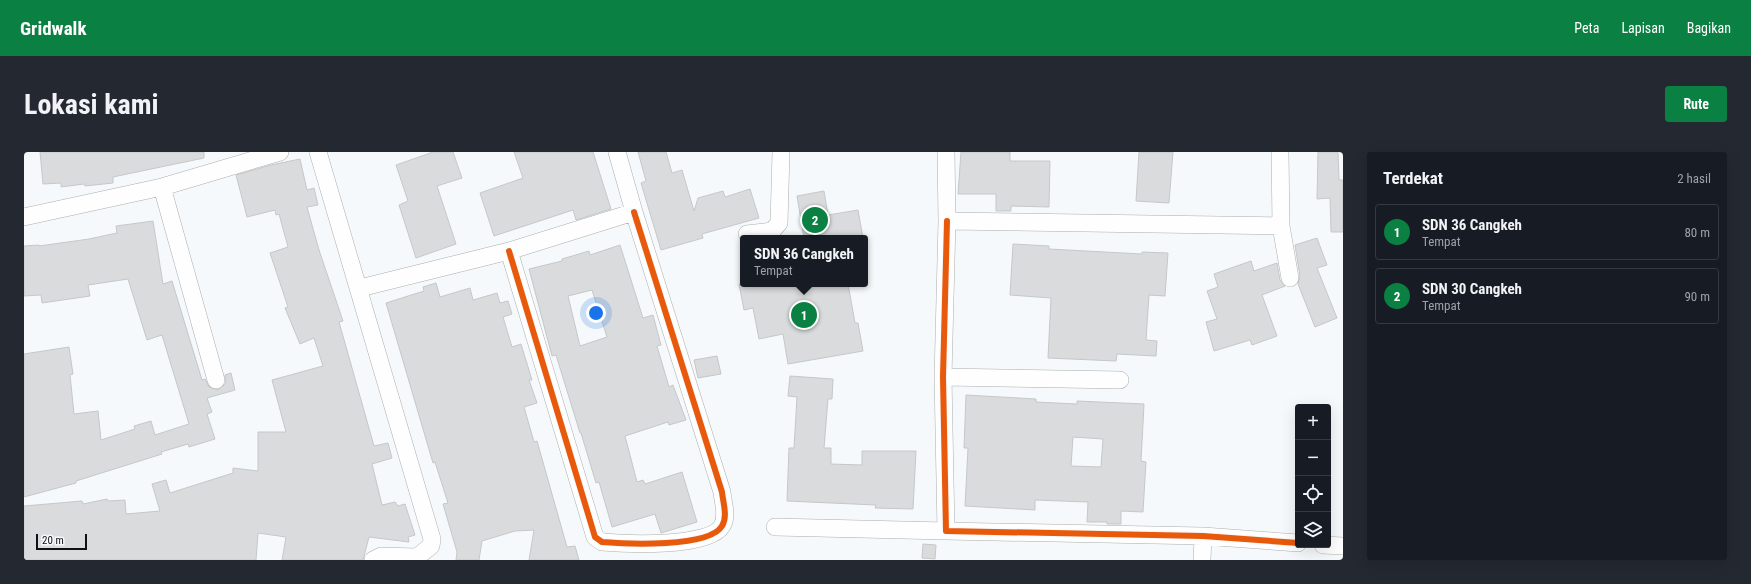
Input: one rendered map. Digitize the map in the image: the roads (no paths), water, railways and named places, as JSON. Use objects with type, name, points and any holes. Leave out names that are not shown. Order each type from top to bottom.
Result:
[{"type":"street","points":[[24,217],[162,187],[280,152]]},
{"type":"street","points":[[318,152],[360,288],[432,539],[431,546],[417,558],[381,556],[373,560]]},
{"type":"street","points":[[509,251],[595,537],[602,542],[659,544],[711,535],[722,526],[725,516],[722,492],[634,212],[617,152]]},
{"type":"street","points":[[747,234],[772,231],[779,222],[781,152]]},
{"type":"street","points":[[946,152],[947,221],[943,377],[946,531]]},
{"type":"street","points":[[1280,152],[1281,226],[1290,278]]},
{"type":"street","points":[[162,187],[216,380]]},
{"type":"street","points":[[360,288],[509,251],[634,212]]},
{"type":"street","points":[[947,221],[1281,226]]},
{"type":"street","points":[[943,377],[1120,380]]},
{"type":"street","points":[[776,527],[1203,536],[1295,543]]},
{"type":"street","points":[[1202,560],[1203,536]]},
{"type":"street","points":[[1331,545],[1343,546]]},
{"type":"place","name":"SDN 30 Cangkeh","points":[[815,220]]},
{"type":"place","name":"SDN 36 Cangkeh","points":[[804,315]]}]
